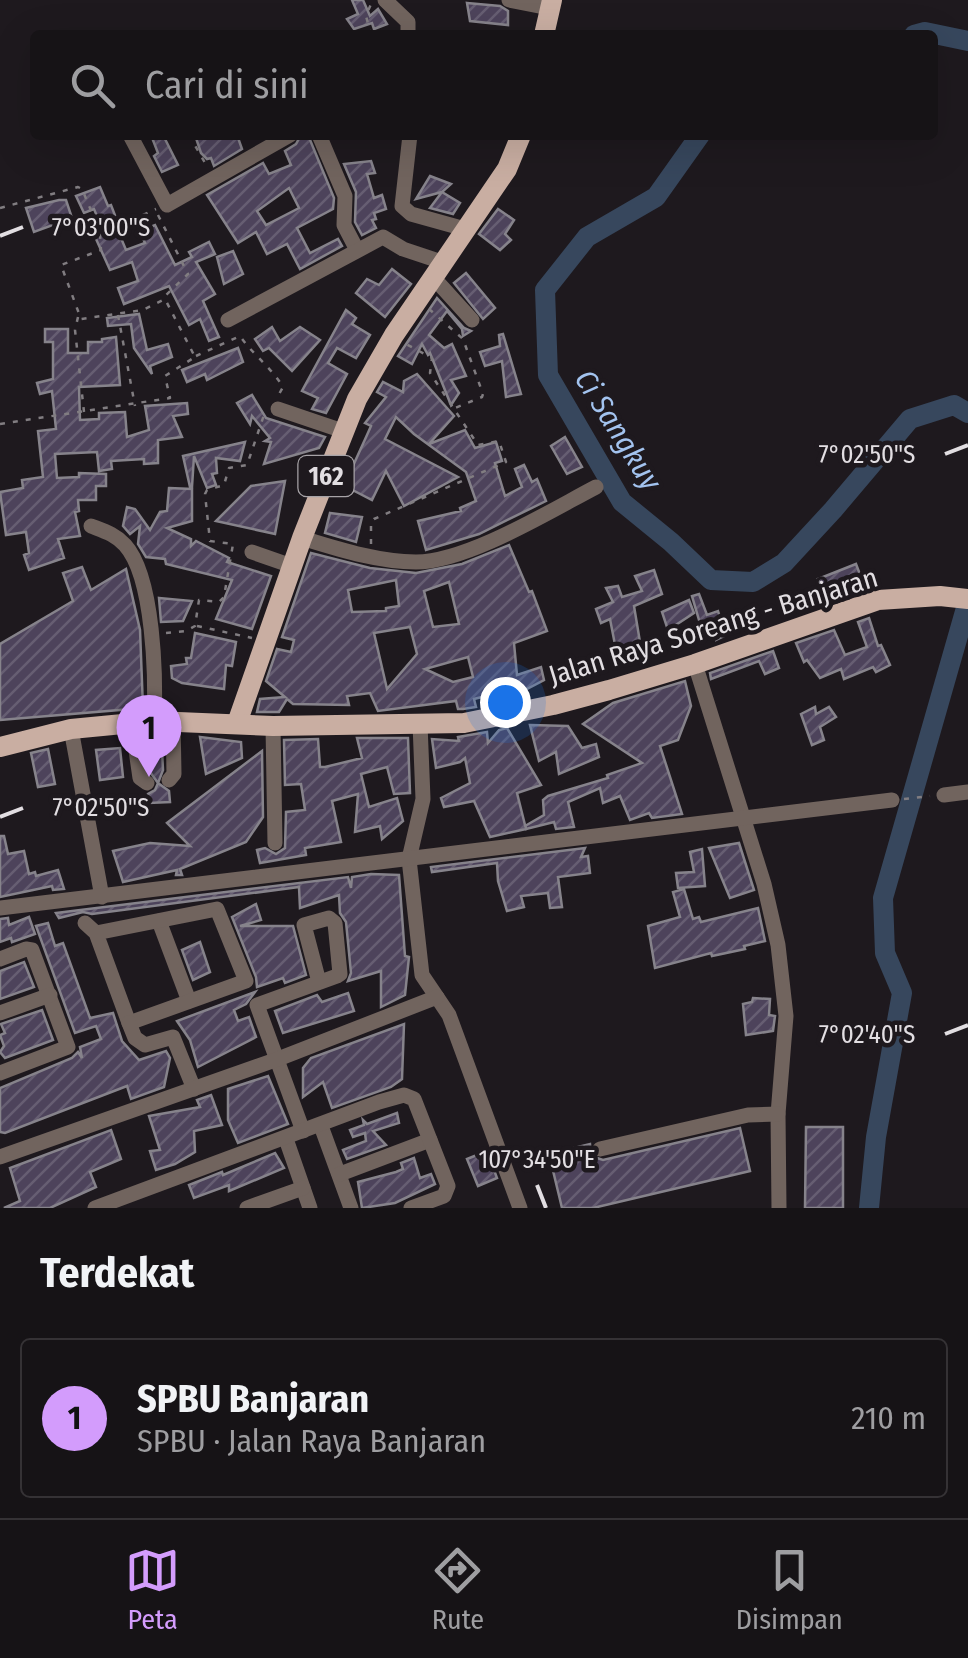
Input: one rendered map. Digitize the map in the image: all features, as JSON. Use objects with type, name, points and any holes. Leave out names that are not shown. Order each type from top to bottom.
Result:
[{"type":"main road","points":[[545,30],[550,4]]},
{"type":"main road","name":"162","points":[[236,724],[302,538],[365,385],[451,249],[507,170],[519,140]]},
{"type":"main road","name":"Jalan Raya Soreang - Banjaran","points":[[0,746],[71,729],[464,722],[516,714],[695,664],[878,600],[940,596],[968,599]]},
{"type":"street","points":[[384,0],[408,22],[408,30]]},
{"type":"street","points":[[509,0],[550,4]]},
{"type":"street","points":[[132,140],[161,207],[281,140]]},
{"type":"street","points":[[321,140],[345,196],[344,225],[357,250]]},
{"type":"street","points":[[409,140],[402,206],[451,249],[472,320]]},
{"type":"street","points":[[228,320],[382,237],[402,249],[421,254],[451,249]]},
{"type":"street","points":[[278,409],[343,431]]},
{"type":"street","points":[[302,538],[371,555],[422,562],[497,538],[596,487]]},
{"type":"street","points":[[90,526],[113,534],[142,572],[151,634],[153,728],[140,778],[148,783]]},
{"type":"street","points":[[252,552],[292,566]]},
{"type":"street","points":[[695,664],[764,884],[783,982],[786,1049],[778,1114],[779,1208]]},
{"type":"street","points":[[420,724],[423,799],[408,860],[422,975],[449,1015],[520,1208]]},
{"type":"street","points":[[273,726],[274,842]]},
{"type":"street","points":[[153,728],[174,774],[169,780]]},
{"type":"street","points":[[71,729],[102,896]]},
{"type":"street","points":[[944,794],[968,792]]},
{"type":"street","points":[[0,908],[892,800]]},
{"type":"street","points":[[194,1089],[173,1038],[144,1045],[135,1038],[90,928],[160,921],[217,909],[258,1005],[303,1131]]},
{"type":"street","points":[[160,921],[188,1001]]},
{"type":"street","points":[[0,959],[32,950],[68,1048],[0,1073]]},
{"type":"street","points":[[129,1023],[246,981]]},
{"type":"street","points":[[258,1005],[319,982]]},
{"type":"street","points":[[0,1014],[50,995]]},
{"type":"street","points":[[0,1157],[278,1059],[437,997]]},
{"type":"street","points":[[96,1208],[404,1095],[414,1099],[448,1191],[411,1208]]},
{"type":"street","points":[[600,1149],[748,1114],[778,1114]]},
{"type":"street","points":[[321,1126],[351,1208]]},
{"type":"street","points":[[286,1139],[310,1208]]},
{"type":"street","points":[[340,1174],[430,1140]]},
{"type":"street","points":[[247,1208],[303,1188]]},
{"type":"path","points":[[369,30],[366,11],[374,0]]},
{"type":"path","points":[[192,140],[214,178]]},
{"type":"path","points":[[0,208],[82,189],[100,234],[100,250],[62,264],[78,317],[75,330],[84,414]]},
{"type":"path","points":[[78,317],[143,310],[163,298],[188,274],[161,207],[100,234]]},
{"type":"path","points":[[163,298],[195,357]]},
{"type":"path","points":[[418,300],[454,329],[469,352],[482,397],[454,409]]},
{"type":"path","points":[[118,314],[135,406]]},
{"type":"path","points":[[0,424],[170,398],[165,376],[240,336],[270,366],[283,387],[278,395],[278,409],[262,416],[247,465],[229,468],[224,485],[205,494],[210,541],[232,544],[232,552],[224,597],[220,602],[198,600],[195,626]]},
{"type":"path","points":[[371,555],[374,519],[504,464],[498,441],[478,445],[430,372],[432,358],[393,337]]},
{"type":"path","points":[[151,634],[186,632],[195,626],[264,641]]},
{"type":"path","points":[[892,800],[944,794]]},
{"type":"building","points":[[352,0],[363,0],[370,16],[378,9],[387,24],[374,29],[372,23],[354,29],[347,19],[358,14]]},
{"type":"building","points":[[467,3],[500,6],[508,11],[508,25],[470,21]]},
{"type":"building","points":[[153,140],[166,140],[178,165],[162,172],[154,156],[158,153]]},
{"type":"building","points":[[197,140],[239,140],[242,149],[214,166],[211,158],[201,153]]},
{"type":"building","points":[[298,140],[310,140],[334,198],[333,209],[297,228],[310,253],[338,239],[342,246],[300,269],[287,244],[267,254],[256,232],[238,243],[207,195],[263,163],[269,174],[291,165],[285,151]],"holes":[[[289,188],[299,208],[266,225],[257,211]]]},
{"type":"building","points":[[371,161],[375,173],[367,174],[374,198],[382,195],[386,209],[374,213],[376,228],[362,235],[355,222],[356,192],[344,164]]},
{"type":"building","points":[[430,176],[451,184],[442,192],[416,199]]},
{"type":"building","points":[[100,187],[108,206],[111,205],[126,250],[145,243],[140,231],[155,225],[175,265],[209,242],[215,254],[196,262],[215,294],[203,301],[219,337],[209,341],[200,319],[189,325],[169,286],[124,304],[118,288],[138,281],[132,262],[110,270],[92,230],[102,228],[94,209],[84,213],[76,196]]},
{"type":"building","points":[[442,192],[460,203],[453,214],[430,208]]},
{"type":"building","points":[[66,200],[72,218],[34,232],[26,208]]},
{"type":"building","points":[[498,209],[514,220],[505,234],[511,240],[500,250],[479,234]]},
{"type":"building","points":[[233,251],[243,274],[224,284],[217,257]]},
{"type":"building","points":[[392,269],[411,284],[385,317],[356,293],[367,279],[379,285]]},
{"type":"building","points":[[466,273],[495,308],[483,319],[454,283]]},
{"type":"building","points":[[437,298],[471,331],[463,336],[447,311],[429,335],[444,348],[452,344],[466,376],[451,380],[459,393],[451,405],[430,353],[422,344],[412,364],[398,356]]},
{"type":"building","points":[[346,310],[356,318],[352,324],[370,335],[356,358],[337,348],[328,363],[347,374],[326,413],[312,409],[318,398],[302,391]]},
{"type":"building","points":[[139,314],[147,350],[168,344],[172,357],[150,366],[152,374],[134,348],[131,324],[108,326],[107,318]]},
{"type":"building","points":[[272,327],[280,341],[300,327],[320,340],[292,371],[269,348],[263,351],[255,339]]},
{"type":"building","points":[[45,329],[68,329],[68,353],[88,353],[88,342],[116,337],[120,385],[79,387],[80,420],[99,419],[99,413],[125,412],[127,437],[149,430],[145,406],[187,403],[188,414],[173,416],[182,437],[158,440],[158,463],[144,464],[144,459],[111,461],[112,469],[99,471],[97,452],[55,454],[57,478],[79,477],[79,473],[106,474],[106,486],[96,486],[96,500],[78,500],[79,511],[75,512],[80,536],[58,539],[64,558],[29,570],[24,555],[29,553],[26,532],[6,535],[0,492],[23,488],[22,480],[43,477],[38,431],[56,429],[52,391],[40,394],[37,383],[53,379],[53,342],[45,342]]},
{"type":"building","points":[[503,334],[521,394],[506,397],[502,361],[485,366],[480,352],[500,346],[499,335]]},
{"type":"building","points":[[238,348],[243,362],[207,380],[205,374],[187,382],[182,370]]},
{"type":"building","points":[[417,374],[454,416],[429,444],[465,430],[475,448],[496,442],[502,461],[495,463],[505,496],[522,487],[515,469],[524,465],[532,482],[537,479],[546,501],[479,534],[426,550],[418,521],[461,511],[460,508],[476,501],[466,472],[414,434],[396,417],[385,439],[458,477],[404,506],[386,471],[372,500],[339,483],[346,465],[352,468],[371,426],[365,423],[386,397],[377,392],[383,382],[403,392],[404,381]]},
{"type":"building","points":[[252,395],[266,418],[325,437],[319,448],[264,464],[271,442],[265,441],[270,438],[252,416],[250,424],[237,403]]},
{"type":"building","points":[[565,437],[582,467],[567,474],[551,446]]},
{"type":"building","points":[[245,442],[240,461],[216,458],[217,473],[212,474],[216,485],[207,488],[194,456],[190,487],[183,456]]},
{"type":"building","points":[[285,481],[275,534],[216,521],[251,486]]},
{"type":"building","points":[[169,488],[192,489],[192,521],[167,528],[191,539],[191,546],[196,541],[229,558],[227,562],[271,576],[252,629],[216,619],[232,580],[146,557],[138,544],[140,526],[130,534],[123,526],[127,507],[135,509],[150,530],[160,512],[167,511]]},
{"type":"building","points":[[330,513],[362,517],[356,542],[325,533]]},
{"type":"building","points":[[509,545],[547,631],[514,643],[517,675],[541,667],[544,680],[506,700],[500,702],[498,693],[474,699],[476,707],[463,709],[458,709],[456,701],[378,711],[370,693],[347,696],[349,705],[293,704],[287,699],[279,712],[257,712],[260,699],[285,697],[266,681],[277,649],[291,652],[294,640],[282,637],[311,553],[370,568],[416,573],[462,564]],"holes":[[[396,580],[399,606],[386,611],[352,612],[348,590]],[[449,582],[459,624],[433,627],[424,591]],[[410,627],[417,654],[387,689],[374,633]],[[468,657],[473,677],[453,682],[425,669]]]},
{"type":"building","points":[[856,564],[861,577],[824,593],[818,579]]},
{"type":"building","points":[[82,567],[91,590],[126,569],[140,630],[143,708],[0,720],[0,644],[73,601],[63,573]]},
{"type":"building","points":[[654,570],[662,594],[634,606],[641,648],[617,655],[610,619],[601,623],[596,609],[613,602],[606,588],[618,586],[622,597],[642,591],[635,576]]},
{"type":"building","points":[[699,594],[707,615],[718,611],[726,635],[716,640],[714,633],[704,637],[692,596]]},
{"type":"building","points":[[159,598],[192,601],[183,621],[161,622]]},
{"type":"building","points":[[689,600],[694,613],[668,630],[662,612]]},
{"type":"building","points":[[869,618],[878,646],[881,645],[890,665],[876,672],[873,667],[844,679],[841,669],[820,678],[807,660],[804,662],[796,643],[834,630],[845,655],[867,647],[858,622]]},
{"type":"building","points":[[195,633],[236,642],[232,666],[226,665],[224,689],[172,678],[171,666],[187,664],[186,658],[191,658]]},
{"type":"building","points":[[773,651],[779,668],[765,674],[759,661],[711,679],[710,673]]},
{"type":"building","points":[[685,681],[691,706],[678,740],[660,746],[682,814],[652,818],[649,813],[630,820],[620,796],[603,803],[600,788],[568,802],[574,827],[556,829],[554,822],[526,829],[544,815],[543,800],[548,796],[642,763],[583,724],[613,703]]},
{"type":"building","points":[[815,707],[816,714],[829,707],[836,717],[820,727],[824,740],[812,745],[801,714]]},
{"type":"building","points":[[530,725],[568,726],[582,748],[596,744],[599,757],[559,774],[556,752],[539,761]]},
{"type":"building","points":[[507,728],[541,785],[517,793],[526,829],[490,837],[474,801],[444,807],[441,798],[470,783],[465,758],[436,768],[432,739],[459,741],[458,737],[487,732],[488,743],[499,730]]},
{"type":"building","points":[[200,737],[241,742],[242,758],[206,774]]},
{"type":"building","points":[[357,738],[408,738],[410,793],[394,794],[387,767],[361,774],[369,807],[397,798],[403,821],[382,839],[380,826],[355,832],[358,794],[332,801],[341,842],[305,848],[306,855],[260,863],[257,850],[265,848],[276,854],[285,848],[286,812],[305,810],[301,784],[285,785],[284,740],[318,739],[320,767],[325,767],[362,758]]},
{"type":"building","points":[[120,748],[123,777],[100,780],[96,750]]},
{"type":"building","points":[[48,749],[55,784],[38,787],[31,753]]},
{"type":"building","points":[[162,750],[163,770],[158,783],[150,772],[147,751]]},
{"type":"building","points":[[262,751],[263,817],[246,842],[180,869],[182,875],[176,875],[177,870],[123,882],[113,851],[150,843],[190,846],[167,823]]},
{"type":"building","points":[[158,783],[169,791],[170,802],[149,803],[148,794]]},
{"type":"building","points":[[0,836],[4,836],[8,854],[24,851],[29,874],[58,870],[64,889],[53,890],[52,886],[0,897]]},
{"type":"building","points":[[739,843],[754,890],[730,898],[709,848]]},
{"type":"building","points":[[585,848],[581,857],[588,856],[590,873],[558,877],[562,907],[550,908],[548,893],[521,896],[524,907],[507,911],[497,863],[432,872],[431,867]]},
{"type":"building","points":[[702,849],[705,886],[678,888],[676,873],[694,872],[690,852]]},
{"type":"building","points":[[399,875],[405,956],[409,957],[405,995],[381,1007],[381,971],[348,981],[351,973],[346,922],[340,913],[339,895],[300,908],[299,887],[59,918],[56,913],[348,877],[351,888],[352,877]]},
{"type":"building","points":[[684,889],[693,919],[699,917],[701,922],[758,908],[765,941],[744,946],[745,949],[712,956],[711,953],[655,968],[648,926],[680,917],[673,892]]},
{"type":"building","points":[[256,904],[261,920],[240,926],[293,926],[306,975],[257,987],[232,917]]},
{"type":"building","points":[[29,917],[35,934],[0,942],[0,919],[8,918],[9,925]]},
{"type":"building","points":[[48,923],[55,946],[63,943],[90,1018],[113,1013],[122,1041],[139,1060],[166,1051],[170,1058],[164,1087],[131,1099],[127,1086],[0,1132],[0,1088],[78,1052],[82,1058],[80,1047],[101,1039],[96,1026],[75,1033],[36,926]]},
{"type":"building","points":[[200,942],[210,972],[193,980],[182,950]]},
{"type":"building","points":[[24,962],[34,987],[0,999],[0,971]]},
{"type":"building","points":[[255,992],[246,1004],[234,1010],[238,1021],[249,1017],[256,1037],[198,1067],[190,1040],[177,1021]]},
{"type":"building","points":[[348,993],[354,1011],[283,1033],[275,1011],[317,995],[322,1002]]},
{"type":"building","points":[[753,998],[770,999],[769,1015],[775,1016],[773,1031],[746,1035],[743,1004]]},
{"type":"building","points":[[42,1010],[53,1040],[5,1058],[0,1052],[4,1046],[0,1035],[5,1033],[1,1024]]},
{"type":"building","points":[[404,1024],[402,1079],[391,1087],[332,1108],[323,1082],[303,1097],[303,1068],[311,1058]]},
{"type":"building","points":[[268,1076],[288,1124],[238,1143],[228,1120],[228,1089]]},
{"type":"building","points":[[211,1095],[222,1125],[194,1131],[195,1152],[156,1170],[150,1151],[160,1150],[149,1116],[200,1107],[197,1100]]},
{"type":"building","points":[[397,1113],[399,1123],[373,1131],[386,1145],[347,1159],[343,1150],[366,1141],[365,1133],[353,1137],[350,1130],[364,1125],[363,1120],[367,1124]]},
{"type":"building","points":[[806,1127],[843,1127],[843,1208],[805,1208]]},
{"type":"building","points":[[740,1128],[750,1171],[593,1208],[562,1208],[549,1154],[590,1144],[591,1156],[603,1160]]},
{"type":"building","points":[[111,1130],[121,1159],[90,1172],[96,1187],[50,1208],[4,1208],[20,1201],[10,1168]]},
{"type":"building","points":[[487,1151],[497,1178],[478,1186],[467,1159]]},
{"type":"building","points":[[275,1153],[284,1168],[229,1191],[229,1185],[194,1198],[189,1185]]},
{"type":"building","points":[[414,1158],[420,1178],[431,1174],[435,1184],[395,1203],[362,1208],[358,1182],[403,1169],[401,1163]]},
{"type":"waterway","name":"Ci Sangkuy","points":[[938,35],[968,41]]},
{"type":"waterway","name":"Ci Sangkuy","points":[[696,140],[656,197],[587,237],[545,290],[548,375],[622,502],[711,580],[753,582],[784,563],[910,419],[954,405],[968,413]]},
{"type":"waterway","name":"Ci Sangkuy","points":[[869,1208],[876,1137],[902,993],[885,953],[883,898],[968,601]]},
{"type":"place","name":"SPBU Banjaran","points":[[149,777]]}]
